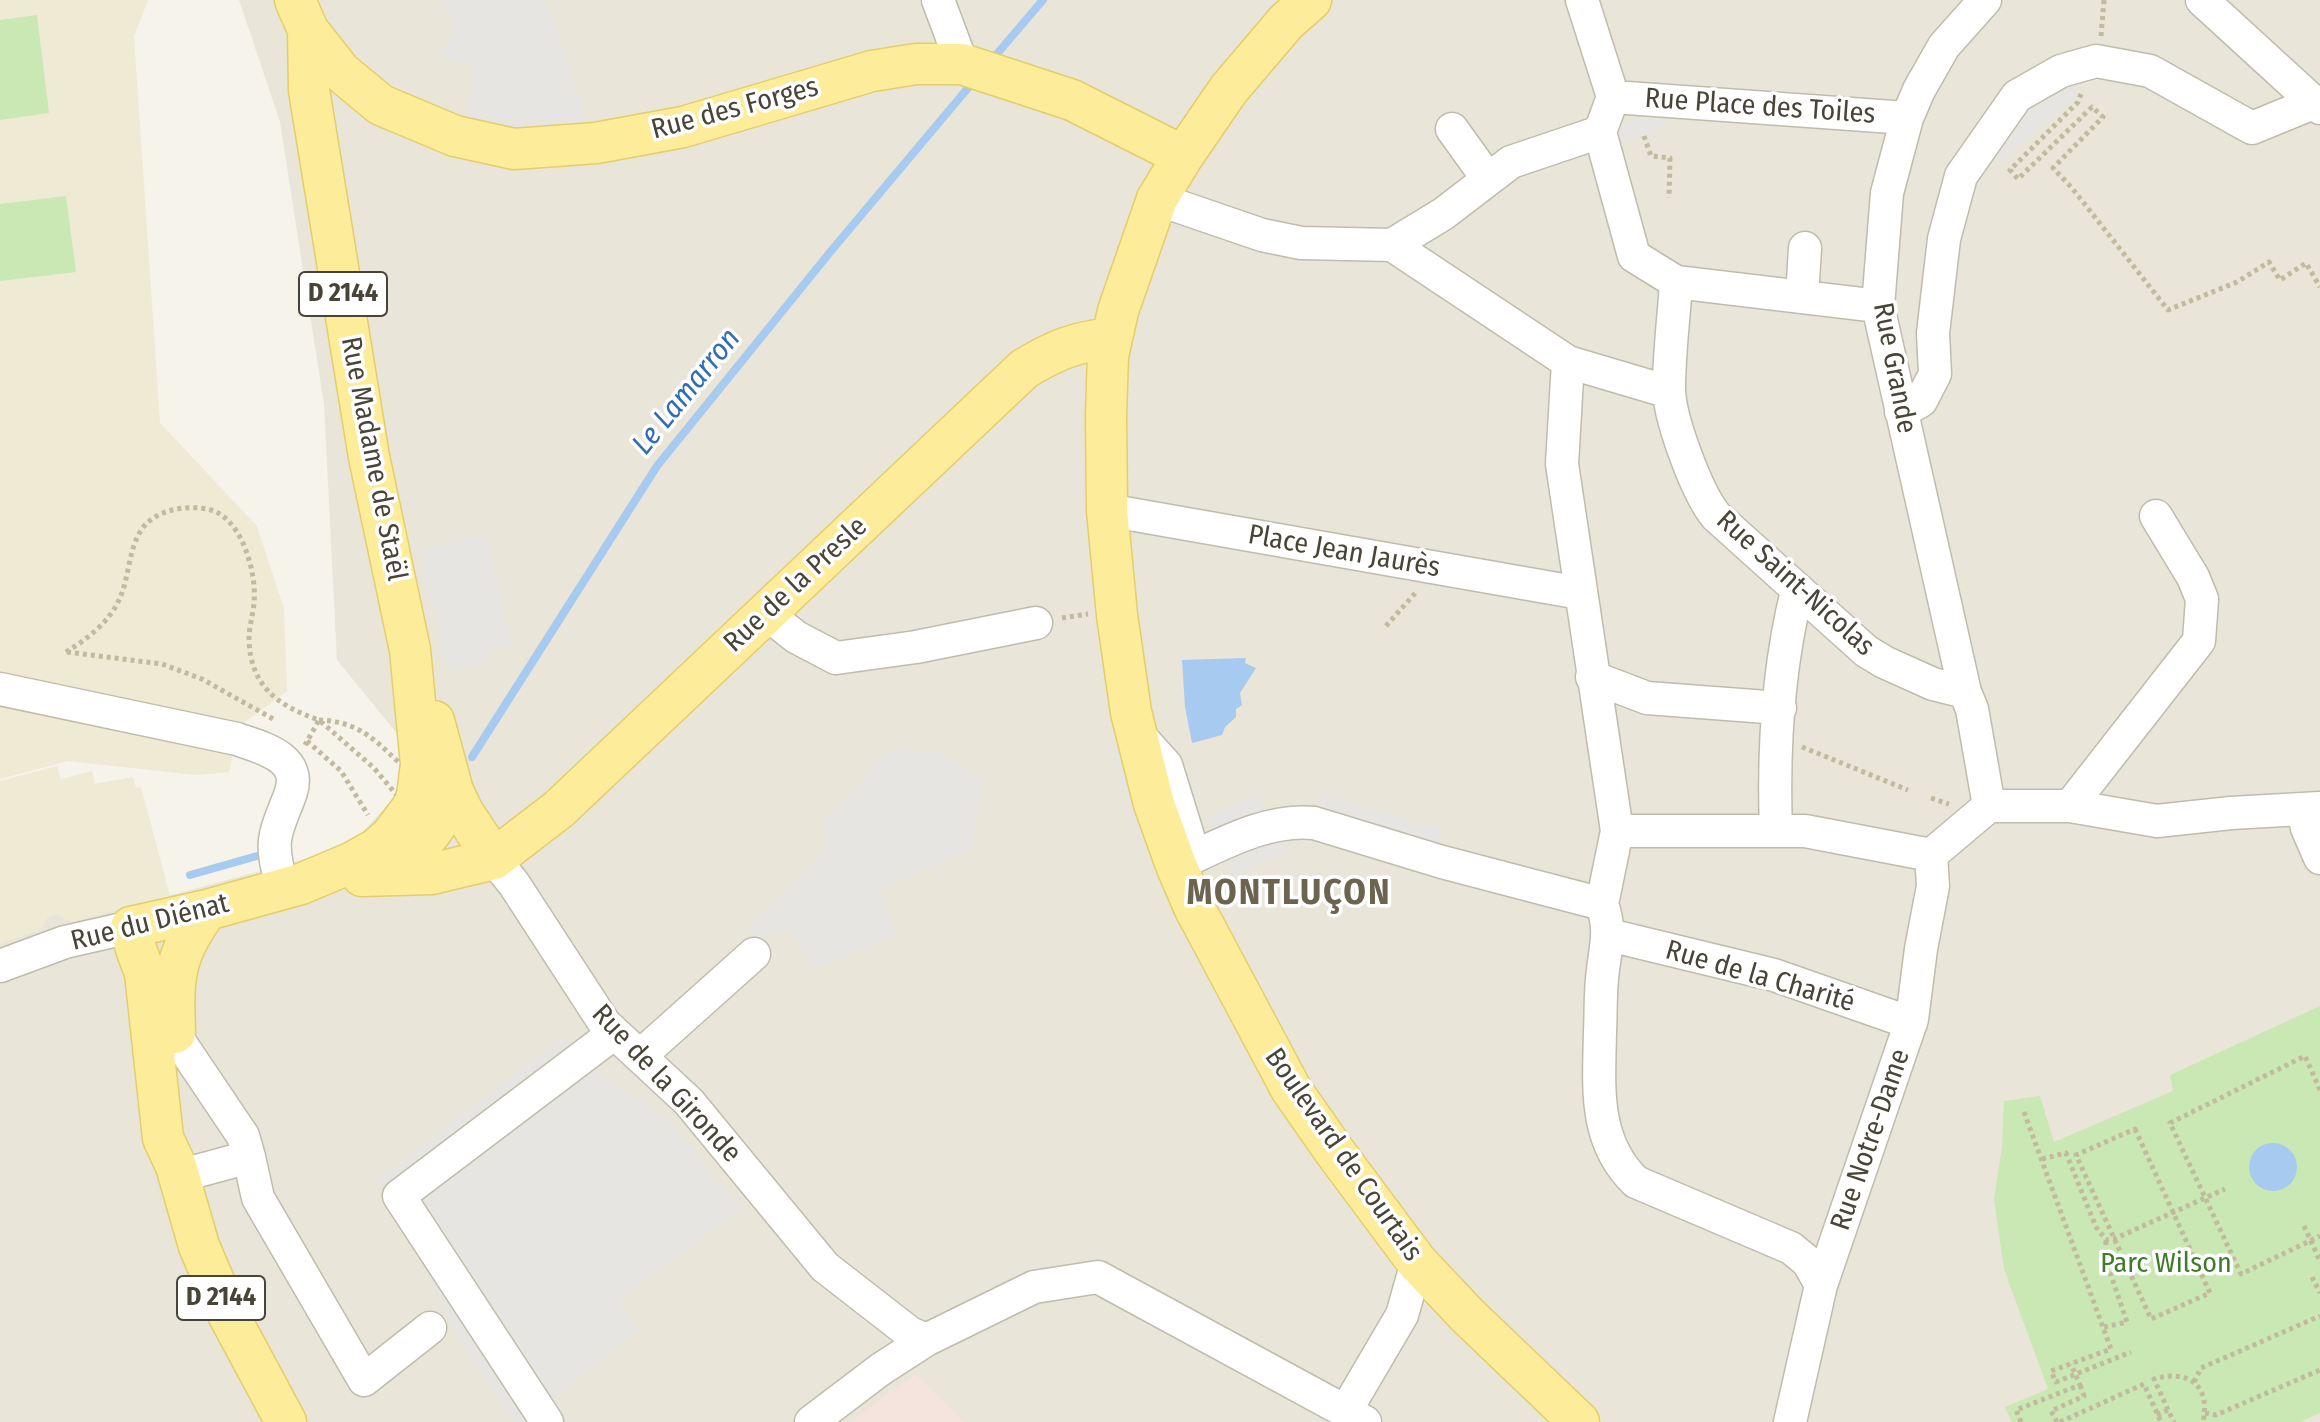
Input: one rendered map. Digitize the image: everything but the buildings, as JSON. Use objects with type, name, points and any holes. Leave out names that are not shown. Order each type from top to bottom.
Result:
[{"type":"main road","name":"D 2144","points":[[267,0],[309,90]]},
{"type":"main road","name":"Boulevard de Courtais","points":[[1311,0],[1286,22],[1229,89],[1157,199],[1111,338],[1106,414],[1107,510],[1117,615],[1136,732],[1154,804],[1194,907],[1291,1089],[1417,1262],[1454,1302],[1579,1422]]},
{"type":"main road","name":"Rue Madame de Staël","points":[[301,15],[309,90],[369,457],[410,650],[425,689],[414,816]]},
{"type":"main road","name":"Rue des Forges","points":[[301,15],[341,72],[381,105],[455,136],[514,149],[596,143],[683,127],[872,71],[916,64],[962,64],[1072,100],[1183,156]]},
{"type":"main road","points":[[316,130],[328,114],[341,107],[381,105]]},
{"type":"main road","name":"Rue de la Presle","points":[[494,859],[559,809],[1024,369],[1065,346],[1111,338]]},
{"type":"main road","name":"Rue de la Gironde","points":[[414,816],[463,812],[494,859]]},
{"type":"main road","name":"Rue du Diénat","points":[[292,886],[362,876],[395,862],[414,816]]},
{"type":"main road","name":"Rue du Diénat","points":[[131,927],[292,886],[353,862],[376,849],[414,816]]},
{"type":"main road","points":[[362,876],[431,874],[494,859]]},
{"type":"main road","name":"D 2144","points":[[177,1171],[173,983],[186,938],[207,910]]},
{"type":"main road","name":"D 2144","points":[[131,927],[145,973],[163,1138],[177,1171],[199,1246],[228,1314],[286,1422]]},
{"type":"street","points":[[938,0],[962,64]]},
{"type":"street","points":[[1582,0],[1613,97],[1600,132],[1634,256],[1676,282],[1878,306]]},
{"type":"street","name":"Rue Grande","points":[[1985,0],[1944,46],[1907,118],[1887,193],[1878,306],[1968,700],[1989,806]]},
{"type":"street","points":[[1901,412],[1921,401],[1935,374],[1933,333],[1944,239],[1961,176],[2017,96],[2061,71],[2096,61],[2150,71],[2252,128],[2317,106],[2202,0]]},
{"type":"street","name":"Rue Place des Toiles","points":[[1613,97],[1907,118]]},
{"type":"street","points":[[1452,129],[1488,179]]},
{"type":"street","points":[[1392,245],[1443,214],[1511,162],[1600,132]]},
{"type":"street","points":[[1157,199],[1262,235],[1301,243],[1392,245],[1568,362],[1669,392]]},
{"type":"street","points":[[1802,297],[1805,248]]},
{"type":"street","name":"Rue Saint-Nicolas","points":[[1676,282],[1669,392],[1704,502],[1797,591],[1866,651],[1968,700]]},
{"type":"street","points":[[1568,362],[1562,464],[1617,831],[1602,904],[1609,935],[1602,971],[1598,1093],[1601,1117],[1610,1148],[1624,1171],[1636,1182],[1791,1248],[1808,1262],[1821,1285]]},
{"type":"street","name":"Place Jean Jaurès","points":[[1107,510],[1580,593]]},
{"type":"street","points":[[2070,806],[2199,641],[2202,599],[2193,577],[2156,516]]},
{"type":"street","points":[[1776,831],[1780,708],[1788,627],[1797,591]]},
{"type":"street","points":[[766,613],[796,637],[836,658],[918,657],[1036,623]]},
{"type":"street","points":[[1592,677],[1647,698],[1780,708]]},
{"type":"street","points":[[0,689],[237,739],[274,752],[286,761],[293,776],[274,842],[292,886]]},
{"type":"street","points":[[1617,831],[1828,834],[1931,855],[1989,806],[2070,806],[2157,821],[2312,808],[2307,828],[2320,858]]},
{"type":"street","points":[[1176,865],[1271,825],[1293,821],[1314,823],[1434,860],[1602,904]]},
{"type":"street","name":"Rue Notre-Dame","points":[[1790,1422],[1821,1285],[1911,1023],[1933,886],[1931,855]]},
{"type":"street","name":"Rue de la Gironde","points":[[494,859],[514,884],[613,1034],[689,1102],[825,1267],[910,1333],[926,1340]]},
{"type":"street","name":"Rue du Diénat","points":[[0,966],[65,942],[131,927]]},
{"type":"street","name":"Rue de la Charité","points":[[1609,935],[1774,975],[1911,1023]]},
{"type":"street","points":[[640,1056],[754,954]]},
{"type":"street","points":[[547,1422],[399,1196],[613,1034]]},
{"type":"street","points":[[175,1035],[243,1136],[258,1198],[364,1380],[430,1328]]},
{"type":"street","points":[[177,1171],[249,1157]]},
{"type":"street","points":[[811,1422],[881,1369],[926,1340],[1034,1287],[1098,1277],[1355,1417],[1402,1315],[1417,1262]]},
{"type":"street","points":[[1402,1315],[1454,1302]]},
{"type":"street","points":[[881,1369],[884,1311]]},
{"type":"path","points":[[2104,0],[2104,24]]},
{"type":"path","points":[[2078,102],[2010,170],[2018,179],[2092,107],[2103,117],[2053,168],[2168,310],[2237,282],[2269,262],[2280,280],[2306,263],[2320,287]]},
{"type":"path","points":[[1644,136],[1651,156],[1670,158],[1669,198]]},
{"type":"path","points":[[284,726],[202,679],[162,664],[66,652],[100,626],[118,603],[140,531],[150,521],[186,506],[223,514],[238,532],[249,562],[255,600],[249,637],[251,659],[257,674],[275,699],[297,712],[359,728],[414,816]]},
{"type":"path","points":[[1386,626],[1438,568]]},
{"type":"path","points":[[1036,623],[1084,614],[1117,615]]},
{"type":"path","points":[[319,720],[374,768],[414,816]]},
{"type":"path","points":[[296,733],[323,752],[341,771],[414,816]]},
{"type":"path","points":[[1778,740],[1835,759],[1908,790]]},
{"type":"path","points":[[2320,1090],[2305,1056],[2170,1123],[2241,1274],[2320,1236]]},
{"type":"path","points":[[2024,1112],[2111,1349],[2051,1371],[2056,1382],[2131,1352]]},
{"type":"path","points":[[2135,1129],[2210,1293],[2151,1319],[2114,1239],[2076,1155],[2135,1129]]},
{"type":"path","points":[[2042,1159],[2066,1153],[2096,1227],[2106,1240],[2105,1258],[2127,1322],[2104,1327]]},
{"type":"path","points":[[2106,1240],[2225,1189]]},
{"type":"path","points":[[2304,1226],[2320,1261]]},
{"type":"path","points":[[2312,1277],[2320,1293]]},
{"type":"path","points":[[2194,1382],[2201,1368],[2320,1316]]},
{"type":"path","points":[[2071,1364],[2084,1396],[2051,1411],[2058,1422],[2144,1384],[2161,1422]]},
{"type":"path","points":[[2205,1413],[2216,1415],[2320,1370]]},
{"type":"path","points":[[2174,1422],[2154,1379],[2169,1375],[2183,1376],[2194,1382],[2203,1396],[2203,1422]]},
{"type":"path","points":[[2021,1422],[2016,1410],[2080,1385]]},
{"type":"path","points":[[2157,1415],[2168,1410]]},
{"type":"shaded area","points":[[0,0],[148,0],[134,37],[160,423],[257,526],[284,609],[287,691],[239,726],[229,772],[196,775],[68,761],[0,779]]},
{"type":"shaded area","points":[[239,0],[2320,0],[2320,1422],[0,1422],[0,943],[41,929],[47,917],[58,914],[71,922],[342,849],[359,836],[393,799],[401,782],[400,737],[337,660],[324,404],[280,122]]},
{"type":"shaded area","points":[[443,0],[544,0],[589,128],[494,130],[466,123],[473,67],[440,56],[455,28]]},
{"type":"shaded area","points":[[2075,77],[2076,96],[2000,164],[1990,146],[2029,105]]},
{"type":"shaded area","points":[[1673,101],[1681,112],[1648,135],[1619,142],[1613,130]]},
{"type":"shaded area","points":[[486,535],[512,645],[487,651],[489,662],[448,672],[420,550]]},
{"type":"shaded area","points":[[890,749],[944,752],[981,781],[972,848],[881,890],[897,935],[814,969],[790,931],[752,939],[749,925],[826,848],[822,822]]},
{"type":"shaded area","points":[[1120,749],[1148,840],[1140,843],[1112,751]]},
{"type":"shaded area","points":[[57,766],[61,779],[92,771],[95,784],[133,777],[136,788],[141,787],[170,896],[70,922],[59,914],[47,917],[41,929],[0,943],[0,781]]},
{"type":"shaded area","points":[[1322,794],[1443,830],[1437,848],[1316,812]]},
{"type":"shaded area","points":[[1257,795],[1265,813],[1215,834],[1208,816]]},
{"type":"shaded area","points":[[1278,836],[1285,853],[1233,876],[1225,858]]},
{"type":"shaded area","points":[[561,1037],[579,1049],[603,1077],[642,1101],[671,1124],[741,1209],[618,1300],[639,1330],[554,1398],[571,1422],[515,1422],[457,1336],[420,1254],[377,1180]]},
{"type":"shaded area","points":[[915,1374],[965,1422],[850,1422]]},
{"type":"green space","points":[[37,15],[49,113],[0,120],[0,20]]},
{"type":"green space","points":[[66,196],[76,272],[0,281],[0,204]]},
{"type":"green space","name":"Parc Wilson","points":[[2320,1006],[2320,1413],[2300,1422],[2012,1422],[2005,1407],[2048,1389],[2004,1269],[1994,1199],[2002,1147],[2004,1101],[2040,1096],[2054,1142],[2173,1091],[2170,1075]]},
{"type":"water","points":[[1246,658],[1245,663],[1256,668],[1240,693],[1242,705],[1236,709],[1236,717],[1225,727],[1222,735],[1192,743],[1185,707],[1182,660]]},
{"type":"water","points":[[2273,1143],[2290,1150],[2297,1167],[2290,1184],[2273,1191],[2256,1184],[2249,1167],[2256,1150]]},
{"type":"waterway","name":"Le Lamarron","points":[[990,62],[1043,0]]},
{"type":"waterway","name":"Le Lamarron","points":[[472,757],[657,466],[973,82]]},
{"type":"waterway","name":"Le Lamarron","points":[[190,875],[257,856]]},
{"type":"district","name":"MONTLUÇON","points":[[1289,894]]}]
